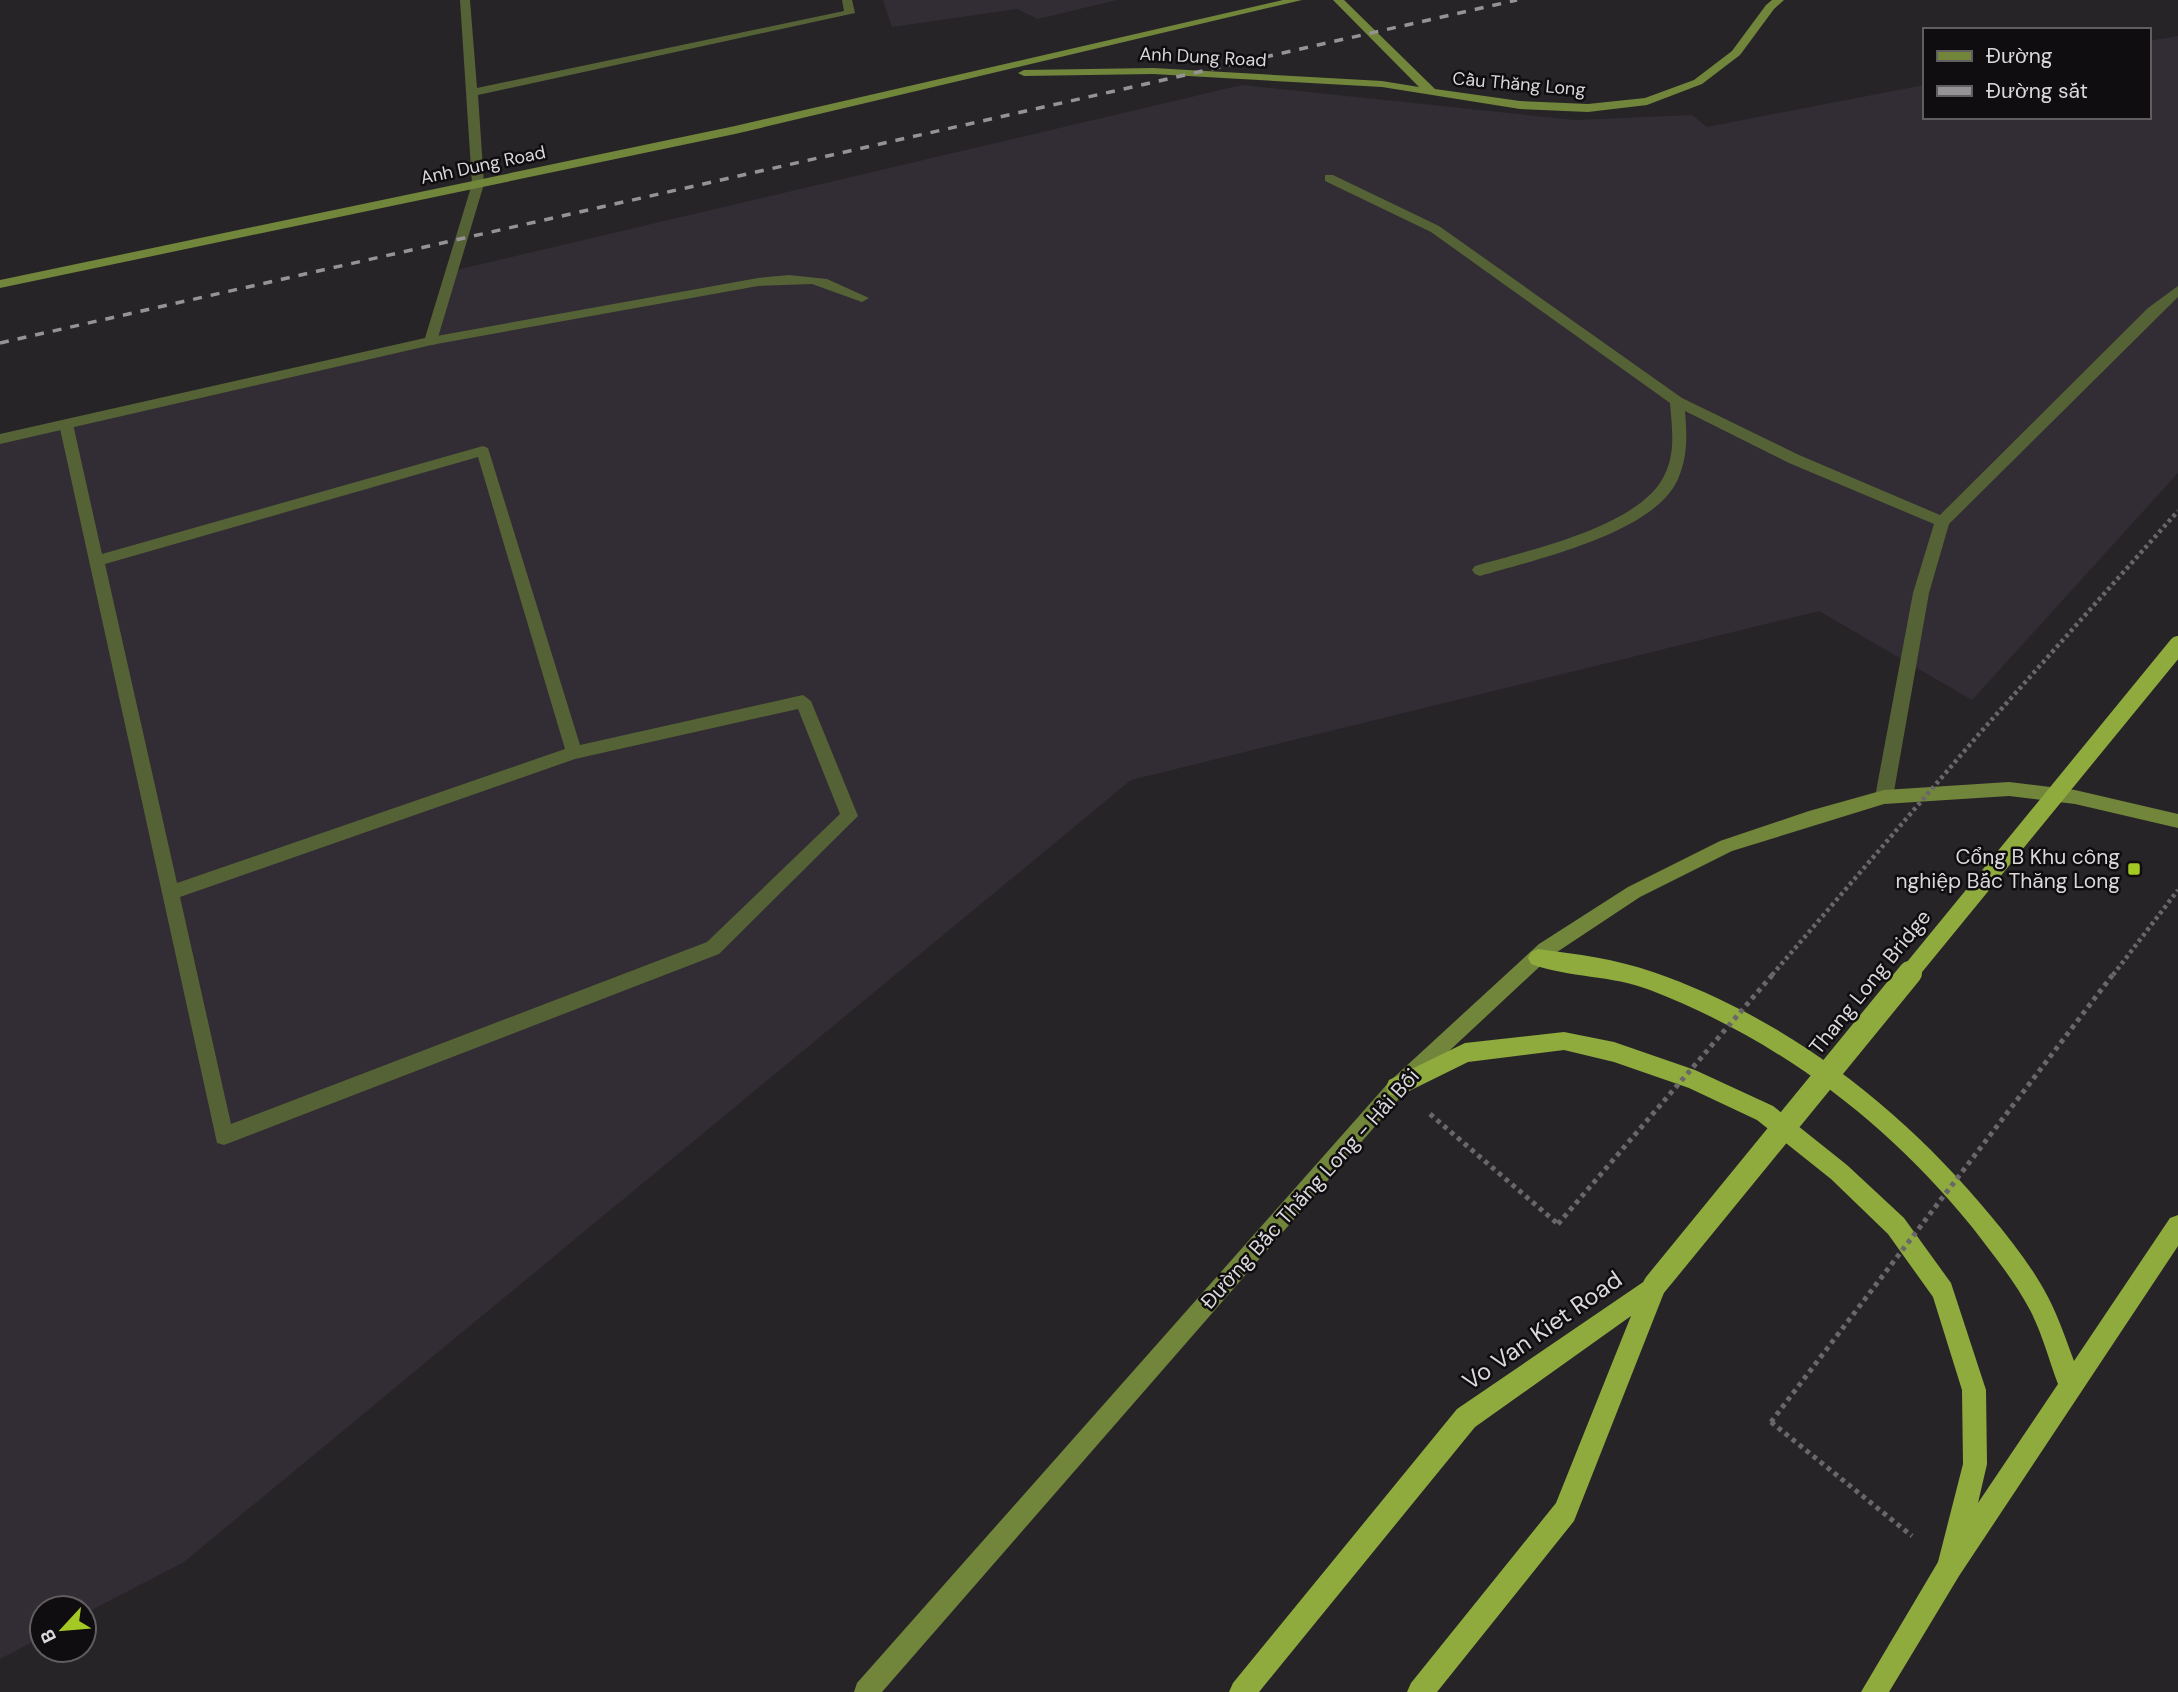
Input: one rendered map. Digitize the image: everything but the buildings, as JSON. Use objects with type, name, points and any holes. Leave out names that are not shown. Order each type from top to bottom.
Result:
[{"type":"highway","name":"Thang Long Bridge","points":[[1655,1285],[2178,646]]},
{"type":"highway","points":[[1538,958],[1598,966],[1652,981],[1760,1032],[1860,1098],[1917,1151],[1987,1229],[2035,1295],[2071,1387]]},
{"type":"highway","points":[[1397,1087],[1465,1052],[1564,1041],[1614,1052],[1695,1080],[1765,1113],[1839,1172],[1896,1226],[1943,1291],[1974,1390],[1975,1464],[1950,1567]]},
{"type":"highway","points":[[1874,1692],[1950,1567],[2178,1226]]},
{"type":"highway","name":"Vo Van Kiet Road","points":[[1242,1692],[1466,1418],[1655,1285]]},
{"type":"highway","name":"Vo Van Kiet Road","points":[[1420,1692],[1565,1512],[1655,1285]]},
{"type":"main road","name":"Anh Dung Road","points":[[0,284],[478,184],[971,76],[1297,0]]},
{"type":"main road","name":"Cầu Thăng Long","points":[[1338,0],[1431,92],[1520,104],[1588,108],[1647,101],[1698,82],[1737,53],[1779,0]]},
{"type":"main road","name":"Anh Dung Road","points":[[971,76],[1057,70],[1153,71],[1382,84],[1431,92]]},
{"type":"main road","name":"Đường Bắc Thăng Long - Hải Bối","points":[[866,1692],[1397,1087],[1538,958],[1634,892],[1726,846],[1809,818],[1884,797],[2009,789],[2075,797],[2178,821]]},
{"type":"street","points":[[431,341],[478,184],[465,0]]},
{"type":"street","points":[[472,93],[850,13],[847,0]]},
{"type":"street","points":[[1329,178],[1435,229],[1677,401],[1794,459],[1942,522]]},
{"type":"street","points":[[0,439],[431,341],[758,282],[803,278],[824,280],[862,298]]},
{"type":"street","points":[[1884,797],[1922,593],[1942,522],[2143,321],[2178,290]]},
{"type":"street","points":[[1480,570],[1589,536],[1644,509],[1668,484],[1679,456],[1677,401]]},
{"type":"street","points":[[66,424],[169,892],[224,1136],[713,948],[849,816],[803,701],[574,753],[169,892]]},
{"type":"street","points":[[97,561],[483,451],[574,753]]},
{"type":"path","points":[[1397,1087],[1558,1224],[1979,734],[2178,511]]},
{"type":"path","points":[[1950,1567],[1771,1422],[2178,890]]},
{"type":"shaded area","points":[[883,0],[1117,0],[1038,19],[1017,9],[892,27]]},
{"type":"shaded area","points":[[2178,36],[2178,473],[1972,700],[1819,611],[1131,780],[184,1562],[98,1607],[98,1594],[28,1594],[28,1644],[0,1659],[0,439],[431,341],[452,271],[1242,85],[1575,120],[1692,115],[1707,127],[1923,85],[1923,119],[2150,119],[2150,41]]},
{"type":"railway","points":[[0,343],[1517,0]]},
{"type":"place","name":"Cổng B Khu công nghiệp Bắc Thăng Long","points":[[2134,869]]}]
